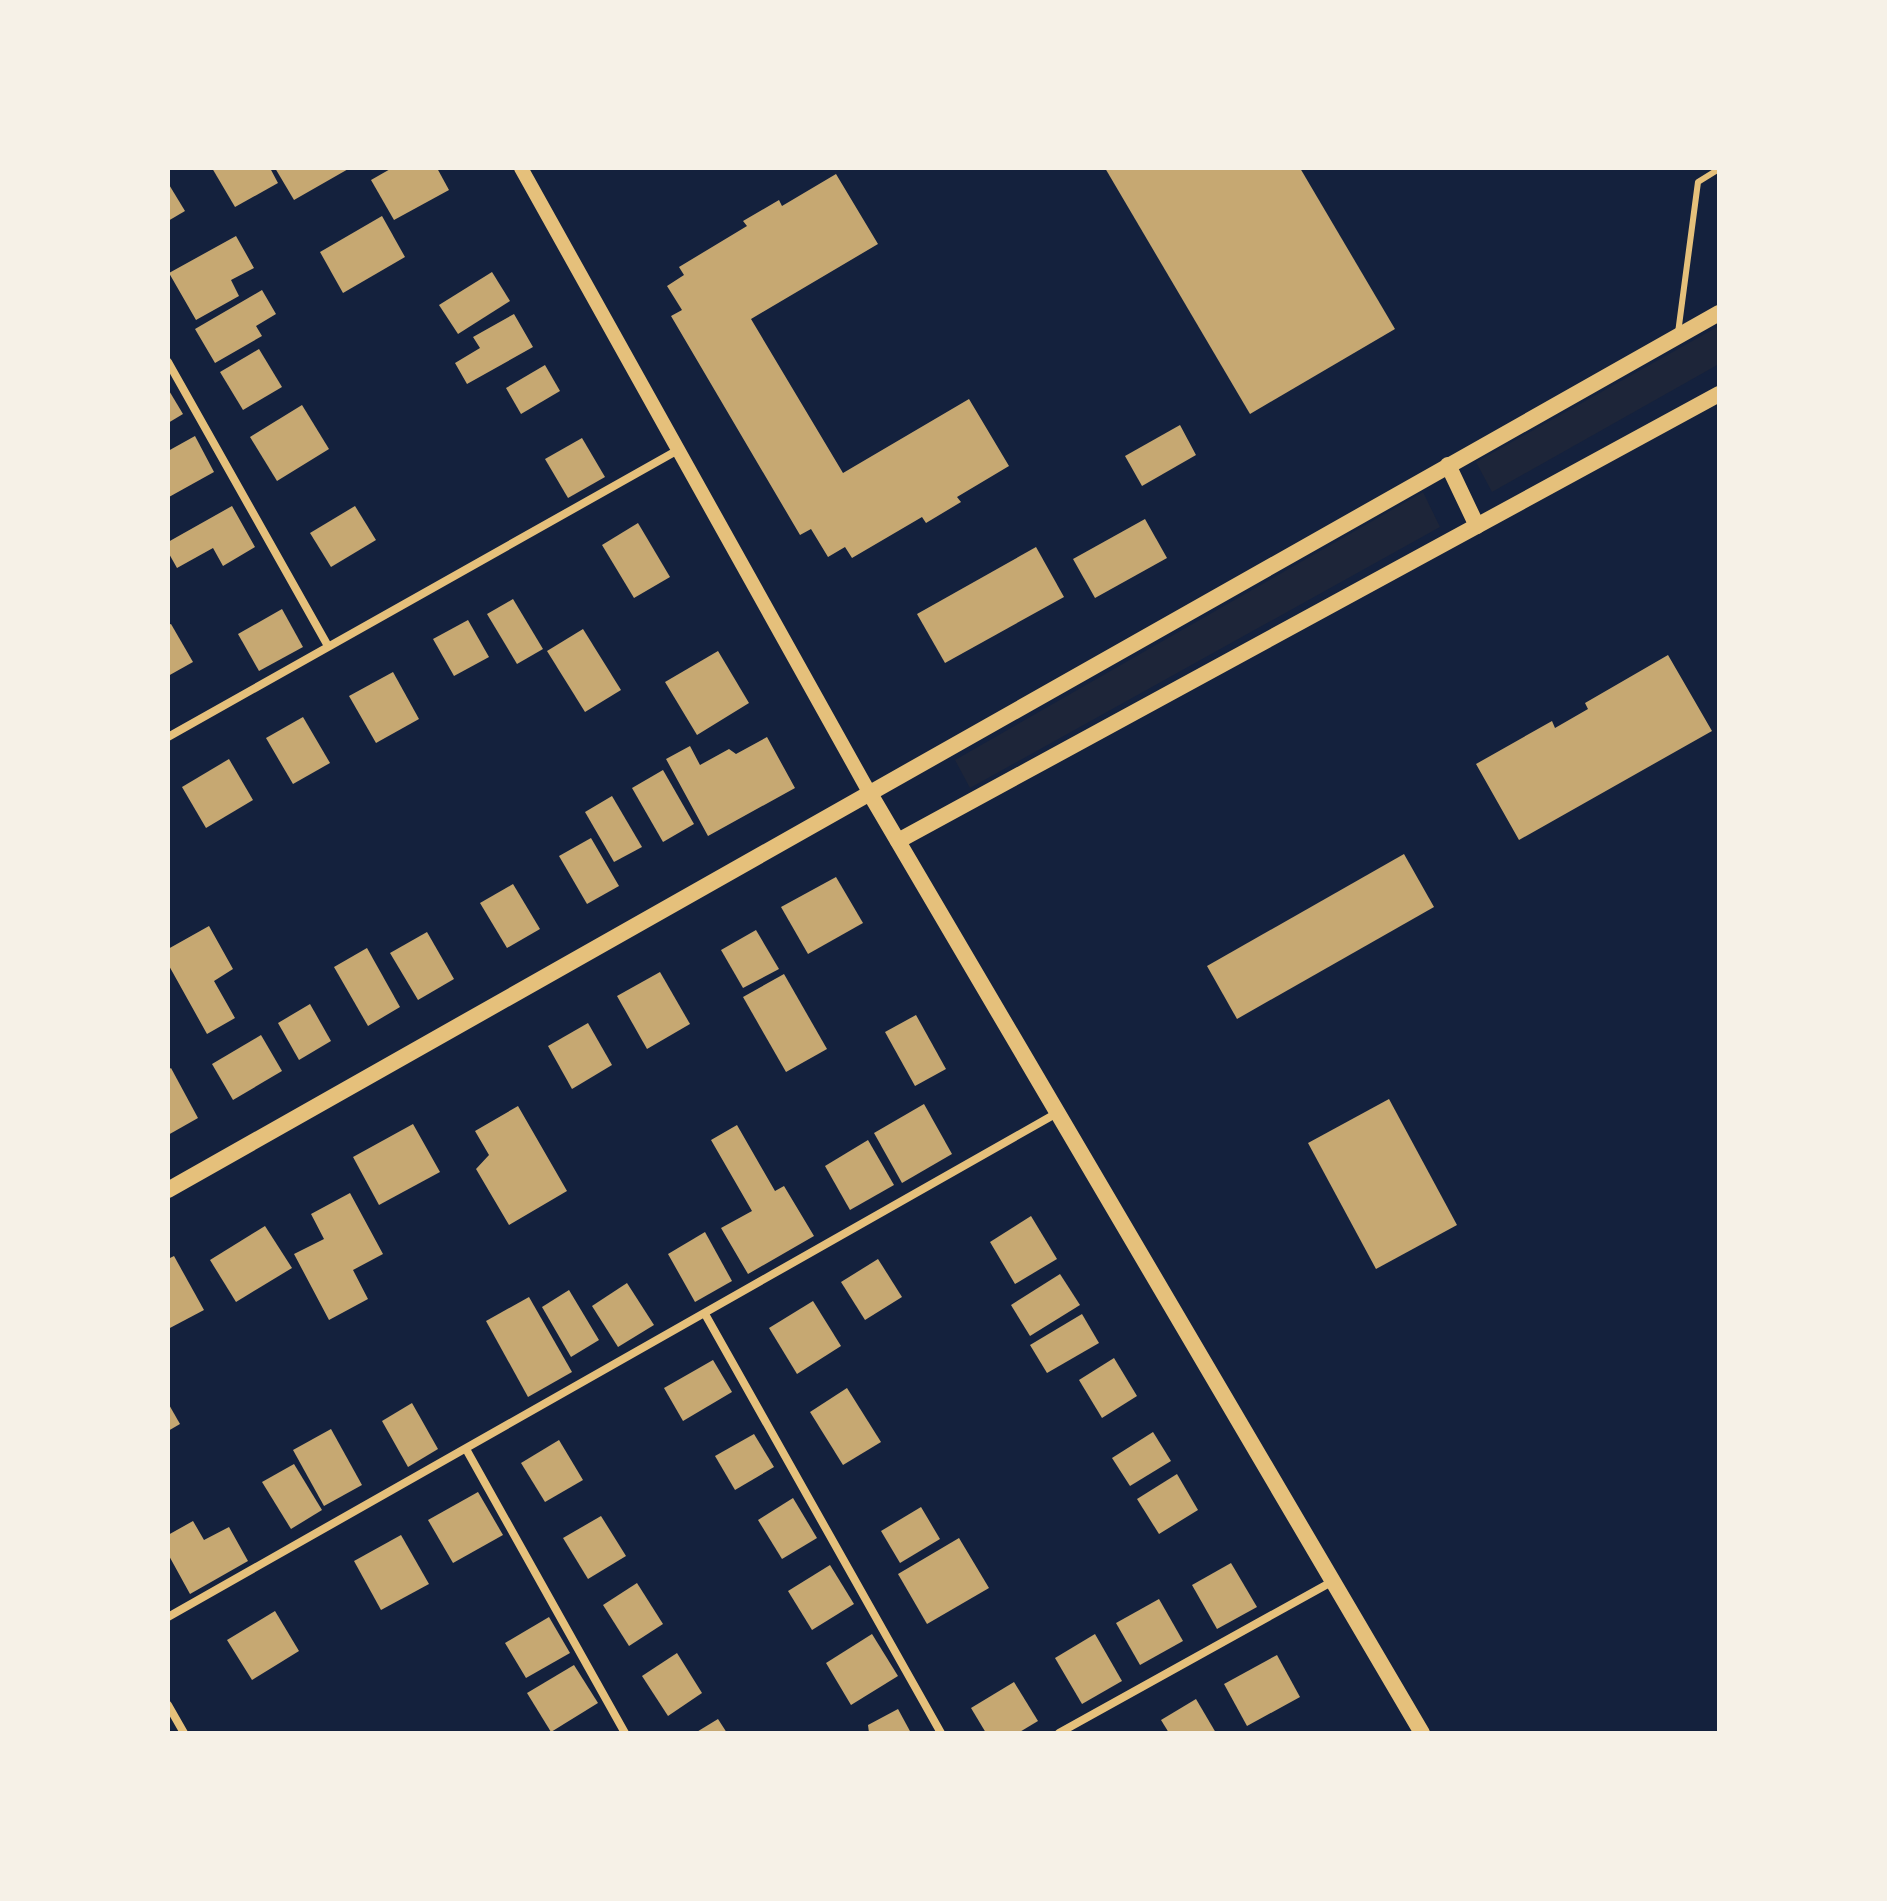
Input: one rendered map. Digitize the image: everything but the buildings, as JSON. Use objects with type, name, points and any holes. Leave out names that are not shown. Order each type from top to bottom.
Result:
[{"type":"main road","points":[[168,1190],[1719,313]]},
{"type":"main road","points":[[898,841],[1719,394]]},
{"type":"main road","points":[[1448,465],[1477,526]]},
{"type":"main road","points":[[869,792],[1335,1579],[1422,1733]]},
{"type":"street","points":[[521,168],[869,792]]},
{"type":"street","points":[[168,362],[328,646]]},
{"type":"street","points":[[168,737],[678,450]]},
{"type":"street","points":[[168,1617],[1057,1113]]},
{"type":"street","points":[[705,1314],[941,1733]]},
{"type":"street","points":[[466,1449],[625,1733]]},
{"type":"street","points":[[1059,1733],[1335,1579]]},
{"type":"street","points":[[168,1705],[184,1733]]},
{"type":"lane","points":[[1677,336],[1698,182],[1719,169]]},
{"type":"shaded area","points":[[1719,326],[1719,364],[1492,492],[1476,462]]},
{"type":"shaded area","points":[[1423,492],[1440,527],[970,788],[955,760]]}]
